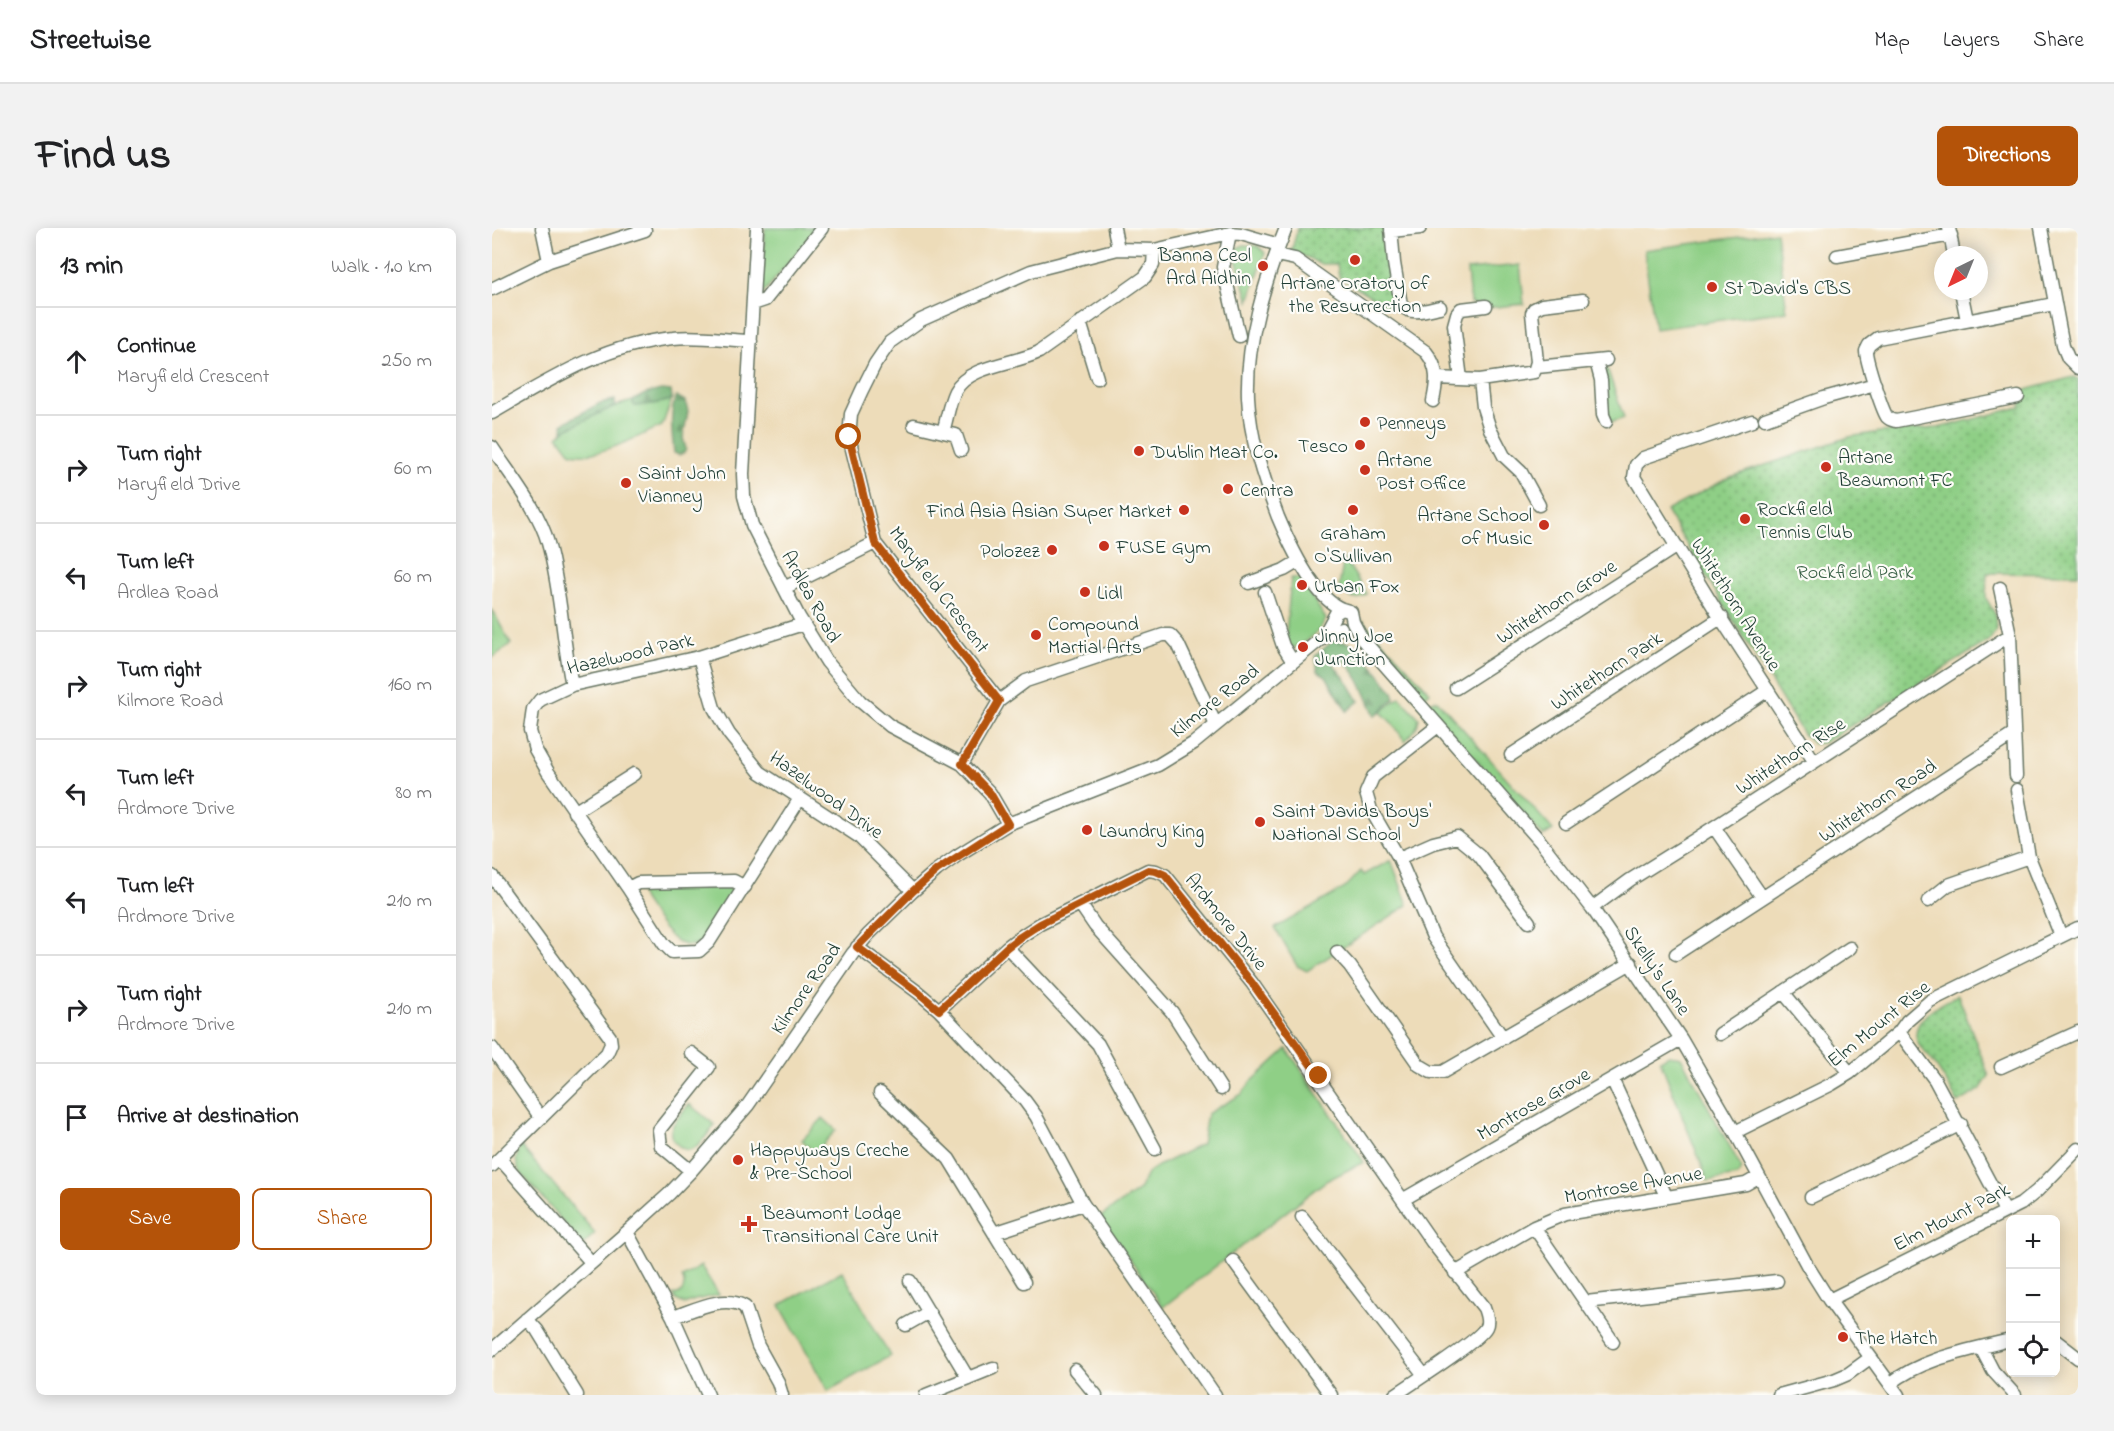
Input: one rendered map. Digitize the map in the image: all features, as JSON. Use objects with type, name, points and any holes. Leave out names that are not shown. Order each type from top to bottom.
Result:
[{"type":"street","points":[[542,228],[549,261]]},
{"type":"street","points":[[492,289],[549,261],[645,230],[644,228]]},
{"type":"street","name":"Ardlea Road","points":[[757,228],[744,434],[744,496],[752,525],[803,624],[826,662],[860,701],[890,726],[962,764],[990,793],[1008,824]]},
{"type":"street","points":[[753,303],[765,300],[822,228]]},
{"type":"street","points":[[1114,228],[1118,249]]},
{"type":"street","points":[[1286,228],[1254,332],[1249,408],[1253,437],[1264,478],[1281,524],[1299,561],[1341,621]]},
{"type":"street","points":[[1419,228],[1391,229],[1401,305],[1412,312],[1440,307]]},
{"type":"street","points":[[2041,228],[2063,346],[2068,358],[2078,368]]},
{"type":"street","points":[[1837,256],[1950,231],[1952,246]]},
{"type":"street","points":[[1227,232],[1223,267],[1239,336]]},
{"type":"street","name":"Maryfield Crescent","points":[[999,701],[875,543],[849,437],[852,414],[862,390],[875,364],[890,342],[921,320],[1031,271],[1118,249],[1154,249],[1227,232],[1241,234],[1295,259],[1408,338],[1433,361],[1437,378]]},
{"type":"street","points":[[943,432],[954,394],[970,375],[1030,356],[1080,322],[1145,277],[1153,265],[1154,249]]},
{"type":"street","points":[[1433,401],[1437,378],[1480,380],[1534,372],[1537,367],[1532,313],[1534,309],[1542,305],[1583,300]]},
{"type":"street","points":[[1963,300],[1967,320]]},
{"type":"street","points":[[2018,397],[1896,421],[1889,419],[1885,414],[1866,353],[1869,345],[1878,338],[2054,304]]},
{"type":"street","points":[[1461,379],[1455,318],[1461,309],[1486,306]]},
{"type":"street","points":[[1080,322],[1097,378]]},
{"type":"street","points":[[492,413],[576,365],[611,351],[675,337],[751,341]]},
{"type":"street","points":[[1537,367],[1601,360],[1602,409],[1606,422]]},
{"type":"street","points":[[1480,380],[1483,407],[1490,429],[1504,456],[1521,472],[1539,505]]},
{"type":"street","name":"Whitethorn Avenue","points":[[1814,761],[1637,484],[1634,473],[1636,465],[1643,458],[1875,384]]},
{"type":"street","points":[[914,425],[956,435],[961,450]]},
{"type":"street","points":[[492,447],[533,510],[548,542],[572,685]]},
{"type":"street","points":[[784,588],[875,543]]},
{"type":"street","name":"Whitethorn Grove","points":[[1456,688],[1677,546]]},
{"type":"street","points":[[1249,583],[1284,570],[1299,561]]},
{"type":"street","points":[[2000,588],[2010,635],[2016,776]]},
{"type":"street","points":[[1265,592],[1282,646],[1293,662]]},
{"type":"street","name":"Whitethorn Park","points":[[1511,755],[1722,617]]},
{"type":"street","name":"Kilmore Road","points":[[492,1350],[627,1232],[691,1171],[748,1104],[857,947],[937,870],[1008,824],[1158,765],[1194,743],[1341,621]]},
{"type":"street","name":"Skelly's Lane","points":[[1341,621],[1362,639],[1540,841],[1592,908],[1681,1039],[1735,1132],[1784,1227],[1829,1300],[1870,1359],[1899,1395]]},
{"type":"street","name":"Hazelwood Park","points":[[800,800],[709,942],[699,951],[672,952],[664,944],[628,888],[574,812],[540,757],[530,731],[533,709],[540,700],[572,685],[699,657],[803,624]]},
{"type":"street","points":[[962,764],[999,701],[1026,681],[1167,634],[1173,637],[1178,644],[1216,725]]},
{"type":"street","name":"Whitethorn Rise","points":[[1592,908],[1630,880],[2010,635]]},
{"type":"street","name":"Hazelwood Drive","points":[[699,657],[714,708],[729,734],[760,772],[858,836],[913,891]]},
{"type":"street","points":[[1566,823],[1768,690]]},
{"type":"street","points":[[1438,726],[1373,777],[1366,793],[1371,810],[1399,858],[1432,937],[1503,1038]]},
{"type":"street","name":"Whitethorn Road","points":[[1676,954],[2014,734]]},
{"type":"street","points":[[574,812],[634,774]]},
{"type":"street","points":[[2017,790],[2029,857],[2061,936]]},
{"type":"street","points":[[1714,827],[1762,897]]},
{"type":"street","points":[[1399,858],[1433,843],[1457,837],[1479,855],[1529,922]]},
{"type":"street","points":[[1928,901],[1948,885],[2029,857]]},
{"type":"street","name":"Ardmore Drive","points":[[939,1010],[1007,947],[1040,924],[1148,870],[1165,875],[1252,983],[1455,1273],[1484,1308],[1487,1318],[1486,1326],[1473,1340],[1395,1395]]},
{"type":"street","points":[[492,876],[610,1037],[611,1044],[607,1053],[496,1162],[591,1262]]},
{"type":"street","points":[[628,888],[638,883],[734,881],[745,887]]},
{"type":"street","points":[[1080,904],[1095,926],[1172,1012],[1221,1089]]},
{"type":"street","name":"Elm Mount Rise","points":[[1735,1132],[1850,1073],[1899,1032],[1907,1021],[1930,1001],[2078,928]]},
{"type":"street","points":[[857,947],[939,1010],[1009,1083],[1036,1116],[1083,1204],[1215,1395]]},
{"type":"street","points":[[1007,947],[1098,1044],[1155,1149]]},
{"type":"street","points":[[1720,1034],[1850,948]]},
{"type":"street","points":[[1336,952],[1350,966],[1419,1065],[1431,1072],[1443,1072],[1631,963]]},
{"type":"street","points":[[1783,992],[1850,1073]]},
{"type":"street","points":[[1899,1032],[1935,1080],[2005,1211]]},
{"type":"street","points":[[2001,1067],[2078,1032]]},
{"type":"street","name":"Montrose Grove","points":[[1404,1199],[1681,1039]]},
{"type":"street","points":[[492,1048],[541,1118]]},
{"type":"street","points":[[691,1171],[661,1146],[659,1130],[709,1067],[692,1053]]},
{"type":"street","points":[[1612,1079],[1666,1196]]},
{"type":"street","points":[[880,1093],[949,1159],[1024,1282]]},
{"type":"street","points":[[1811,1197],[1960,1124]]},
{"type":"street","name":"Elm Mount Park","points":[[1829,1300],[2021,1204],[2078,1149]]},
{"type":"street","name":"Montrose Avenue","points":[[1455,1273],[1534,1227],[1565,1214],[1746,1184],[1758,1177]]},
{"type":"street","points":[[994,1233],[1083,1204]]},
{"type":"street","points":[[1302,1217],[1424,1375]]},
{"type":"street","points":[[1534,1227],[1613,1342]]},
{"type":"street","points":[[627,1232],[673,1317],[708,1395]]},
{"type":"street","points":[[1233,1261],[1331,1395]]},
{"type":"street","points":[[910,1281],[968,1378]]},
{"type":"street","points":[[1586,1302],[1777,1281]]},
{"type":"street","points":[[673,1317],[718,1302],[738,1302],[745,1307],[758,1346],[778,1382],[782,1395]]},
{"type":"street","points":[[906,1325],[929,1312]]},
{"type":"street","points":[[527,1319],[537,1330],[577,1395]]},
{"type":"street","points":[[1890,1384],[1903,1373],[2006,1341]]},
{"type":"street","points":[[2060,1345],[2078,1358]]},
{"type":"street","points":[[1981,1348],[1993,1371],[2015,1395]]},
{"type":"street","points":[[1779,1395],[1834,1380],[1848,1374],[1870,1359]]},
{"type":"street","points":[[926,1395],[993,1368]]},
{"type":"street","points":[[1075,1370],[1096,1395]]},
{"type":"green space","points":[[765,228],[817,228],[761,296]]},
{"type":"green space","points":[[1298,228],[1386,228],[1392,309],[1339,277],[1337,264],[1319,264],[1291,252]]},
{"type":"green space","points":[[1776,232],[1787,311],[1655,329],[1644,250]]},
{"type":"green space","points":[[1244,245],[1258,246],[1265,253],[1249,301],[1234,253],[1235,249]]},
{"type":"green space","points":[[1520,265],[1524,304],[1487,308],[1470,303],[1467,270]]},
{"type":"green space","points":[[1602,368],[1607,368],[1624,418],[1610,423],[1608,416]]},
{"type":"green space","name":"Rockfield Park","points":[[2073,377],[2078,379],[2078,574],[1987,573],[1986,598],[1995,614],[1996,629],[1990,640],[1823,743],[1813,744],[1803,734],[1666,511],[1730,477],[1849,437],[1880,432],[1938,428],[2021,407],[2022,391]]},
{"type":"green space","points":[[661,390],[671,391],[672,399],[635,406],[633,404],[634,400],[645,394]]},
{"type":"green space","points":[[676,396],[685,401],[688,411],[683,438],[686,449],[679,455],[674,453],[672,432],[672,410]]},
{"type":"green space","points":[[672,399],[662,426],[603,451],[579,454],[570,452],[558,436],[583,420],[615,406],[633,401],[635,406]]},
{"type":"green space","points":[[615,400],[615,406],[563,431],[562,424],[600,403]]},
{"type":"green space","points":[[1344,558],[1367,594],[1359,599],[1345,594],[1339,587]]},
{"type":"green space","points":[[1291,578],[1300,578],[1326,619],[1311,637],[1290,649],[1285,645]]},
{"type":"green space","points":[[492,609],[511,644],[492,658]]},
{"type":"green space","points":[[1363,620],[1430,692],[1422,699],[1368,639],[1362,629]]},
{"type":"green space","points":[[1334,640],[1359,648],[1393,692],[1395,698],[1375,716],[1355,674],[1343,660],[1335,655],[1330,660],[1359,701],[1347,711],[1326,676],[1318,671],[1315,656]]},
{"type":"green space","points":[[1400,697],[1419,718],[1416,728],[1405,741],[1381,712]]},
{"type":"green space","points":[[1435,700],[1553,830],[1543,836],[1426,703]]},
{"type":"green space","points":[[1391,860],[1408,905],[1307,971],[1297,966],[1275,928],[1345,888],[1361,871],[1364,875]]},
{"type":"green space","points":[[653,888],[729,888],[732,896],[707,935],[698,943],[688,946],[670,936],[643,900],[640,893]]},
{"type":"green space","points":[[1958,995],[1989,1076],[1980,1090],[1958,1103],[1937,1068],[1919,1045],[1916,1036],[1917,1028],[1927,1014]]},
{"type":"green space","points":[[1287,1049],[1364,1162],[1326,1181],[1163,1307],[1100,1217],[1139,1190],[1147,1174],[1158,1166],[1202,1144],[1207,1114],[1242,1094],[1250,1083]]},
{"type":"green space","points":[[1669,1055],[1681,1057],[1742,1169],[1737,1176],[1708,1181],[1660,1060]]},
{"type":"green space","points":[[689,1104],[715,1125],[699,1145],[688,1150],[674,1141],[671,1131],[676,1120]]},
{"type":"green space","points":[[823,1118],[836,1130],[815,1153],[802,1140]]},
{"type":"green space","points":[[520,1145],[595,1233],[583,1245],[519,1171],[516,1160]]},
{"type":"green space","points":[[701,1266],[719,1295],[684,1304],[676,1300],[673,1295],[681,1293],[684,1287],[682,1277]]},
{"type":"green space","points":[[842,1271],[890,1356],[828,1391],[780,1305]]},
{"type":"place","name":"Artane Oratory of the Resurrection","points":[[1355,260]]},
{"type":"place","name":"Banna Ceol Ard Aidhin","points":[[1263,266]]},
{"type":"place","name":"St David's CBS","points":[[1712,287]]},
{"type":"place","name":"Penneys","points":[[1365,422]]},
{"type":"place","name":"Tesco","points":[[1360,445]]},
{"type":"place","name":"Dublin Meat Co.","points":[[1139,451]]},
{"type":"place","name":"Artane Beaumont FC","points":[[1826,467]]},
{"type":"place","name":"Artane Post Office","points":[[1365,470]]},
{"type":"place","name":"Saint John Vianney","points":[[626,483]]},
{"type":"place","name":"Centra","points":[[1228,489]]},
{"type":"place","name":"Find Asia Asian Super Market","points":[[1184,510]]},
{"type":"place","name":"Graham O'Sullivan","points":[[1353,510]]},
{"type":"place","name":"Rockfield Tennis Club","points":[[1745,519]]},
{"type":"place","name":"Artane School of Music","points":[[1544,525]]},
{"type":"place","name":"FUSE Gym","points":[[1104,546]]},
{"type":"place","name":"Polozez","points":[[1052,550]]},
{"type":"place","name":"Urban Fox","points":[[1302,585]]},
{"type":"place","name":"Lidl","points":[[1085,592]]},
{"type":"place","name":"Compound Martial Arts","points":[[1036,635]]},
{"type":"place","name":"Jinny Joe Junction","points":[[1303,647]]},
{"type":"place","name":"Saint Davids Boys' National School","points":[[1260,822]]},
{"type":"place","name":"Laundry King","points":[[1087,830]]},
{"type":"place","name":"Happyways Creche & Pre-School","points":[[738,1160]]},
{"type":"place","name":"Beaumont Lodge Transitional Care Unit","points":[[749,1224]]},
{"type":"place","name":"The Hatch","points":[[1843,1337]]},
{"type":"route","points":[[849,437],[875,543],[968,658],[999,701],[962,764],[990,793],[1002,810],[1008,824],[937,870],[857,947],[939,1010],[1007,947],[1040,924],[1148,870],[1156,871],[1165,875],[1252,983],[1319,1076]]}]
